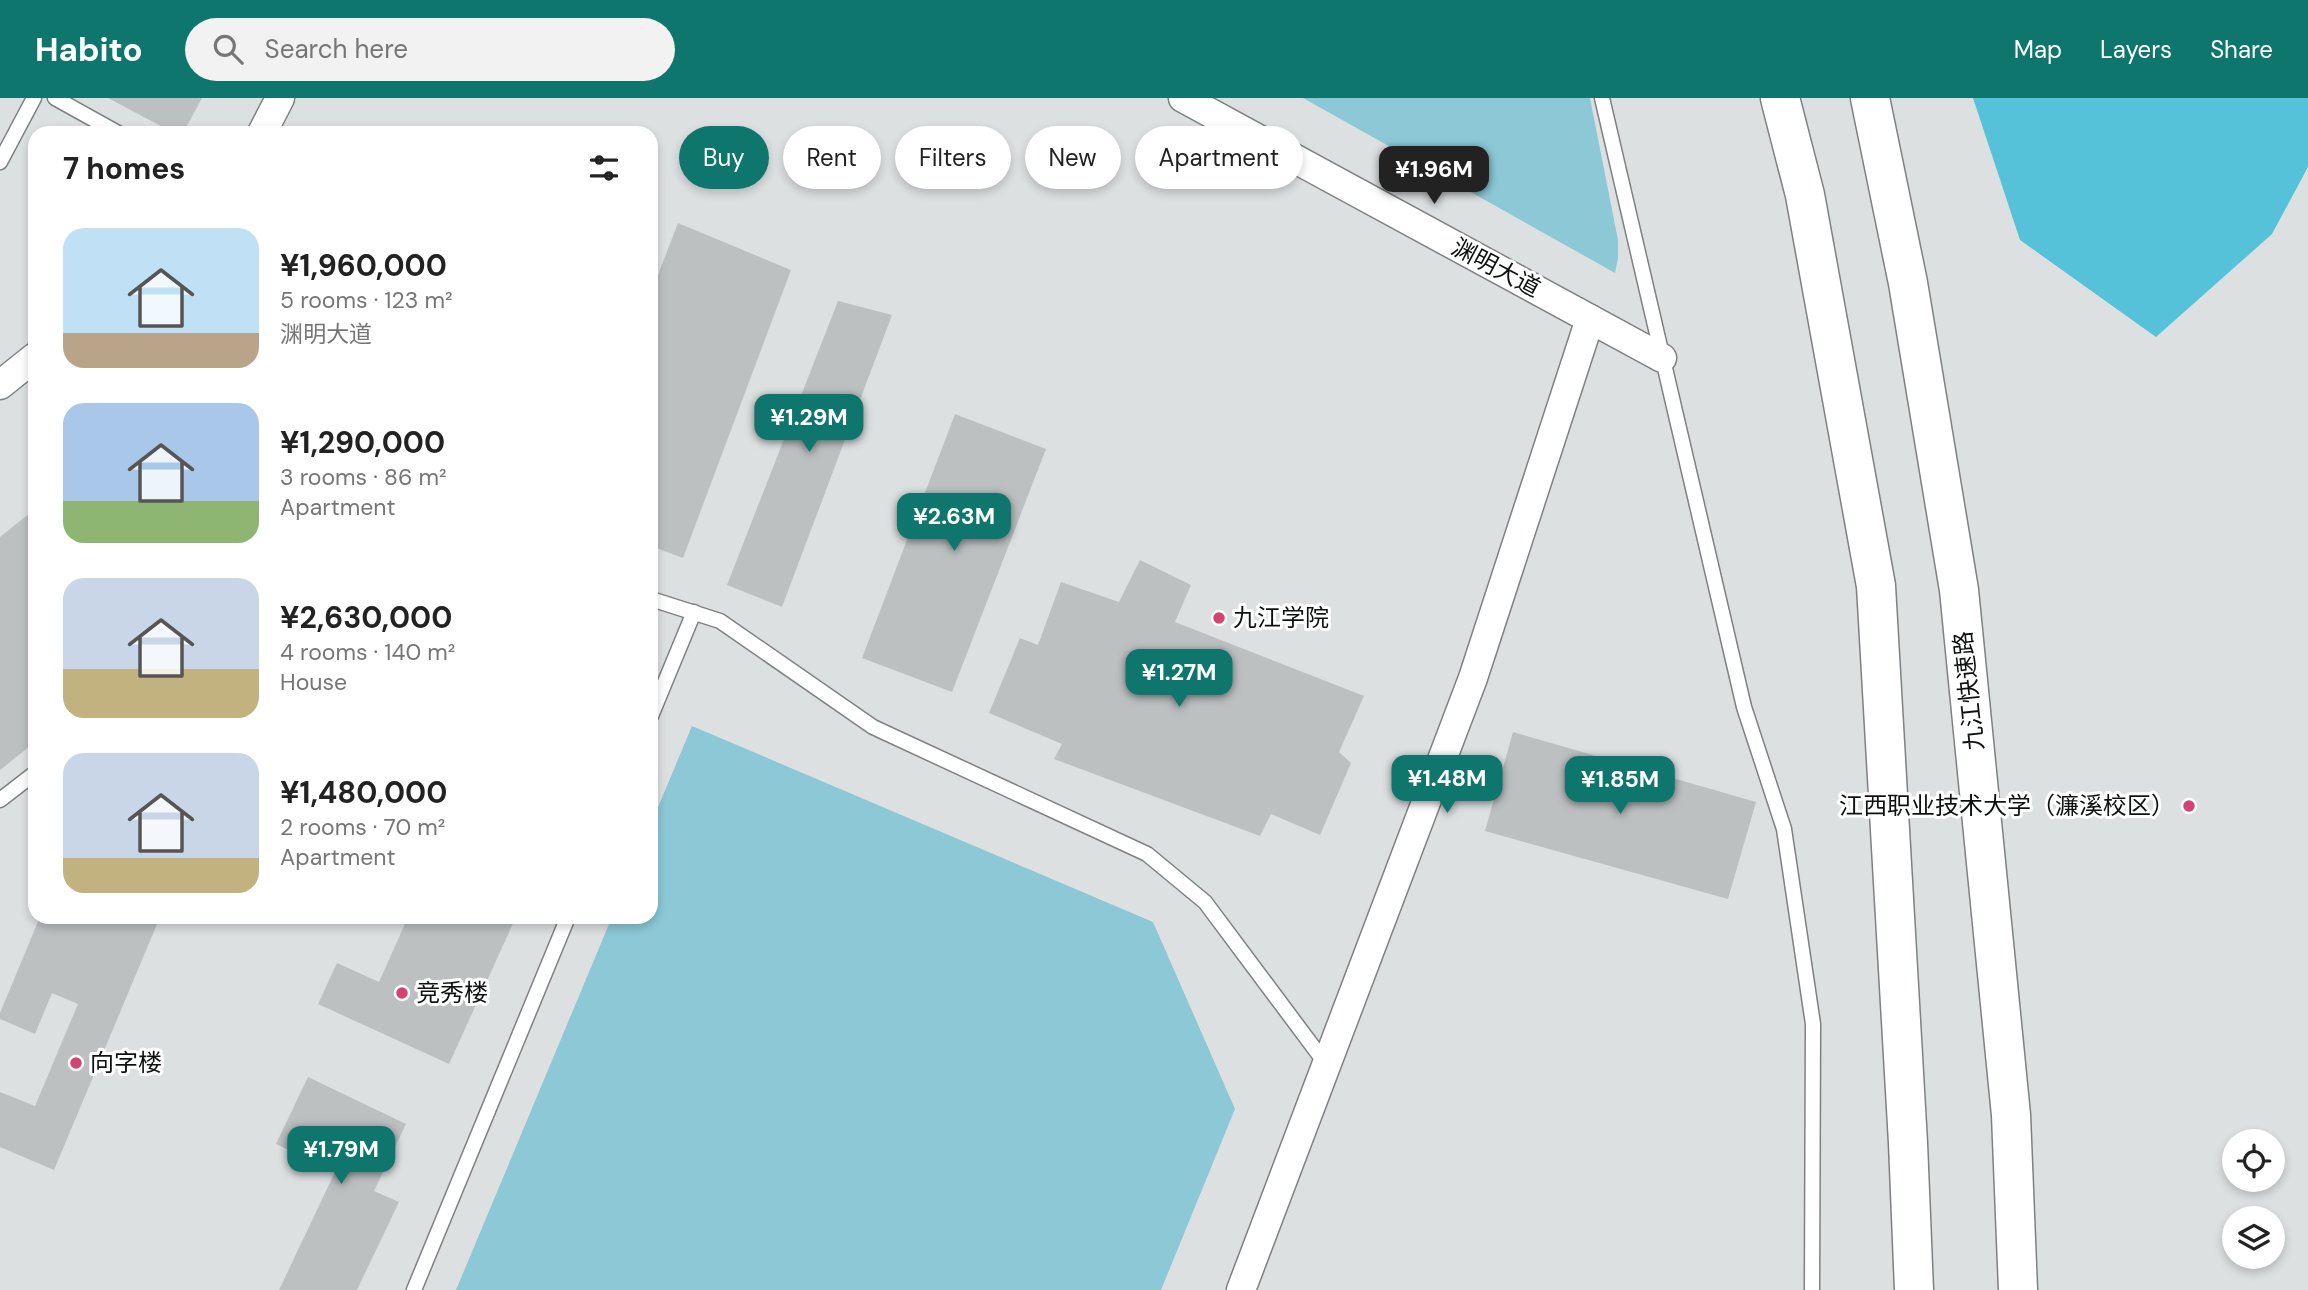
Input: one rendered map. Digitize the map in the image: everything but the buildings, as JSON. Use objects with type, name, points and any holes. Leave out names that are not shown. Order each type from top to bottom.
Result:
[{"type":"highway","points":[[1780,98],[1805,195],[1876,586],[1914,1290]]},
{"type":"highway","name":"九江快速路","points":[[1870,98],[1908,283],[1959,590],[2011,1115],[2018,1290]]},
{"type":"street","points":[[266,126],[280,98]]},
{"type":"street","name":"渊明大道","points":[[1183,98],[1662,358]]},
{"type":"street","points":[[1241,1290],[1473,678],[1590,319]]},
{"type":"street","points":[[0,385],[28,363]]},
{"type":"lane","points":[[0,162],[34,98]]},
{"type":"lane","points":[[55,98],[105,126]]},
{"type":"lane","points":[[1602,98],[1744,707],[1784,829],[1813,1024],[1812,1290]]},
{"type":"lane","points":[[658,601],[720,621],[873,727],[1147,854],[1205,902],[1327,1064]]},
{"type":"lane","points":[[658,699],[694,612]]},
{"type":"lane","points":[[0,800],[28,778]]},
{"type":"lane","points":[[414,1290],[565,924]]},
{"type":"shaded area","points":[[1303,98],[1590,98],[1618,240],[1615,273]]},
{"type":"shaded area","points":[[1973,98],[2308,98],[2308,167],[2272,234],[2156,337],[2020,240]]},
{"type":"shaded area","points":[[692,726],[1153,922],[1235,1109],[1161,1290],[456,1290],[609,924],[658,924],[658,807]]},
{"type":"place","name":"九江学院","points":[[1219,618]]},
{"type":"place","name":"江西职业技术大学（濂溪校区）","points":[[2189,806]]},
{"type":"place","name":"竞秀楼","points":[[402,993]]},
{"type":"place","name":"向字楼","points":[[76,1063]]}]
